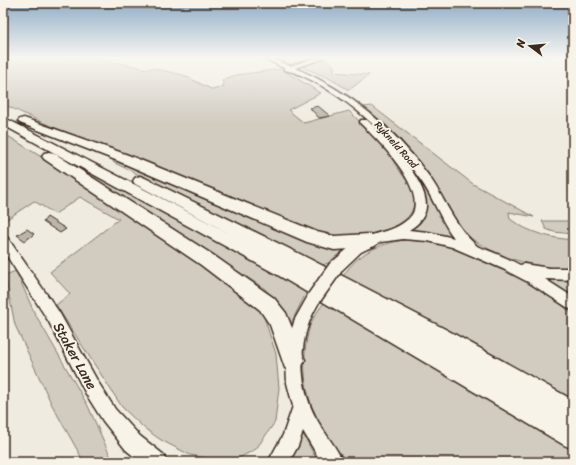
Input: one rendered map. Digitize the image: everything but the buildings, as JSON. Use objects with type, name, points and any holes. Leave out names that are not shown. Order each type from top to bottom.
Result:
[{"type":"highway","points":[[3,110],[338,282],[439,337],[573,414]]},
{"type":"highway","points":[[3,120],[203,228],[290,272],[573,436]]},
{"type":"highway","points":[[24,121],[123,158],[313,237],[334,243],[369,241]]},
{"type":"highway","points":[[3,126],[110,195],[259,298],[274,312],[279,320],[293,360]]},
{"type":"street","name":"Rykneld Road","points":[[306,80],[323,90],[356,115],[388,146],[419,192],[420,211],[405,228],[389,235]]},
{"type":"street","name":"Rykneld Road","points":[[318,80],[342,95],[387,132],[424,177],[457,234],[473,250]]},
{"type":"street","points":[[333,462],[317,440],[301,406],[294,380],[293,360],[301,324],[314,298],[336,267],[355,249],[369,241],[389,235],[431,237],[451,242],[513,267],[546,286],[573,305]]},
{"type":"street","name":"Staker Lane","points":[[3,240],[54,317],[92,388],[109,415],[133,444],[157,462]]},
{"type":"street","points":[[513,267],[549,274],[573,274]]},
{"type":"street","points":[[278,462],[291,439],[301,406]]},
{"type":"shaded area","points":[[3,80],[192,80],[213,90],[224,86],[223,80],[299,80],[321,93],[288,110],[304,123],[349,111],[384,147],[411,188],[413,193],[413,206],[408,217],[398,225],[370,234],[330,238],[48,125],[3,104]]},
{"type":"shaded area","points":[[332,80],[363,80],[349,90]]},
{"type":"shaded area","points":[[372,106],[473,184],[534,217],[509,212],[510,219],[517,224],[540,234],[573,240],[573,267],[545,267],[514,260],[485,247],[462,231],[432,182],[412,154],[363,107]]},
{"type":"shaded area","points":[[358,110],[378,127],[416,173],[454,238],[410,231],[420,221],[423,215],[425,200],[423,193],[371,124],[357,112]]},
{"type":"shaded area","points":[[3,133],[75,178],[253,300],[264,317],[276,354],[279,388],[275,422],[256,449],[237,459],[213,459],[190,455],[161,440],[144,428],[122,407],[56,305],[70,294],[50,272],[119,219],[80,197],[55,214],[34,201],[3,222]]},
{"type":"shaded area","points":[[66,158],[210,236],[304,291],[306,293],[289,327],[278,304],[264,288],[63,160]]},
{"type":"shaded area","points":[[114,160],[325,245],[346,248],[328,263],[320,266],[113,162]]},
{"type":"shaded area","points":[[542,221],[573,221],[573,234],[554,232],[546,229]]},
{"type":"shaded area","points":[[405,240],[436,243],[466,254],[531,284],[553,298],[573,315],[573,399],[343,276],[355,261],[370,251],[386,244]]},
{"type":"shaded area","points":[[16,271],[34,312],[88,406],[113,462],[84,462],[52,405],[15,325],[5,275]]},
{"type":"shaded area","points":[[549,281],[573,281],[573,298]]},
{"type":"shaded area","points":[[326,300],[573,446],[573,462],[347,462],[320,425],[310,402],[305,377],[305,351],[310,326]]},
{"type":"shaded area","points":[[300,434],[303,434],[318,462],[290,462],[299,441]]}]
